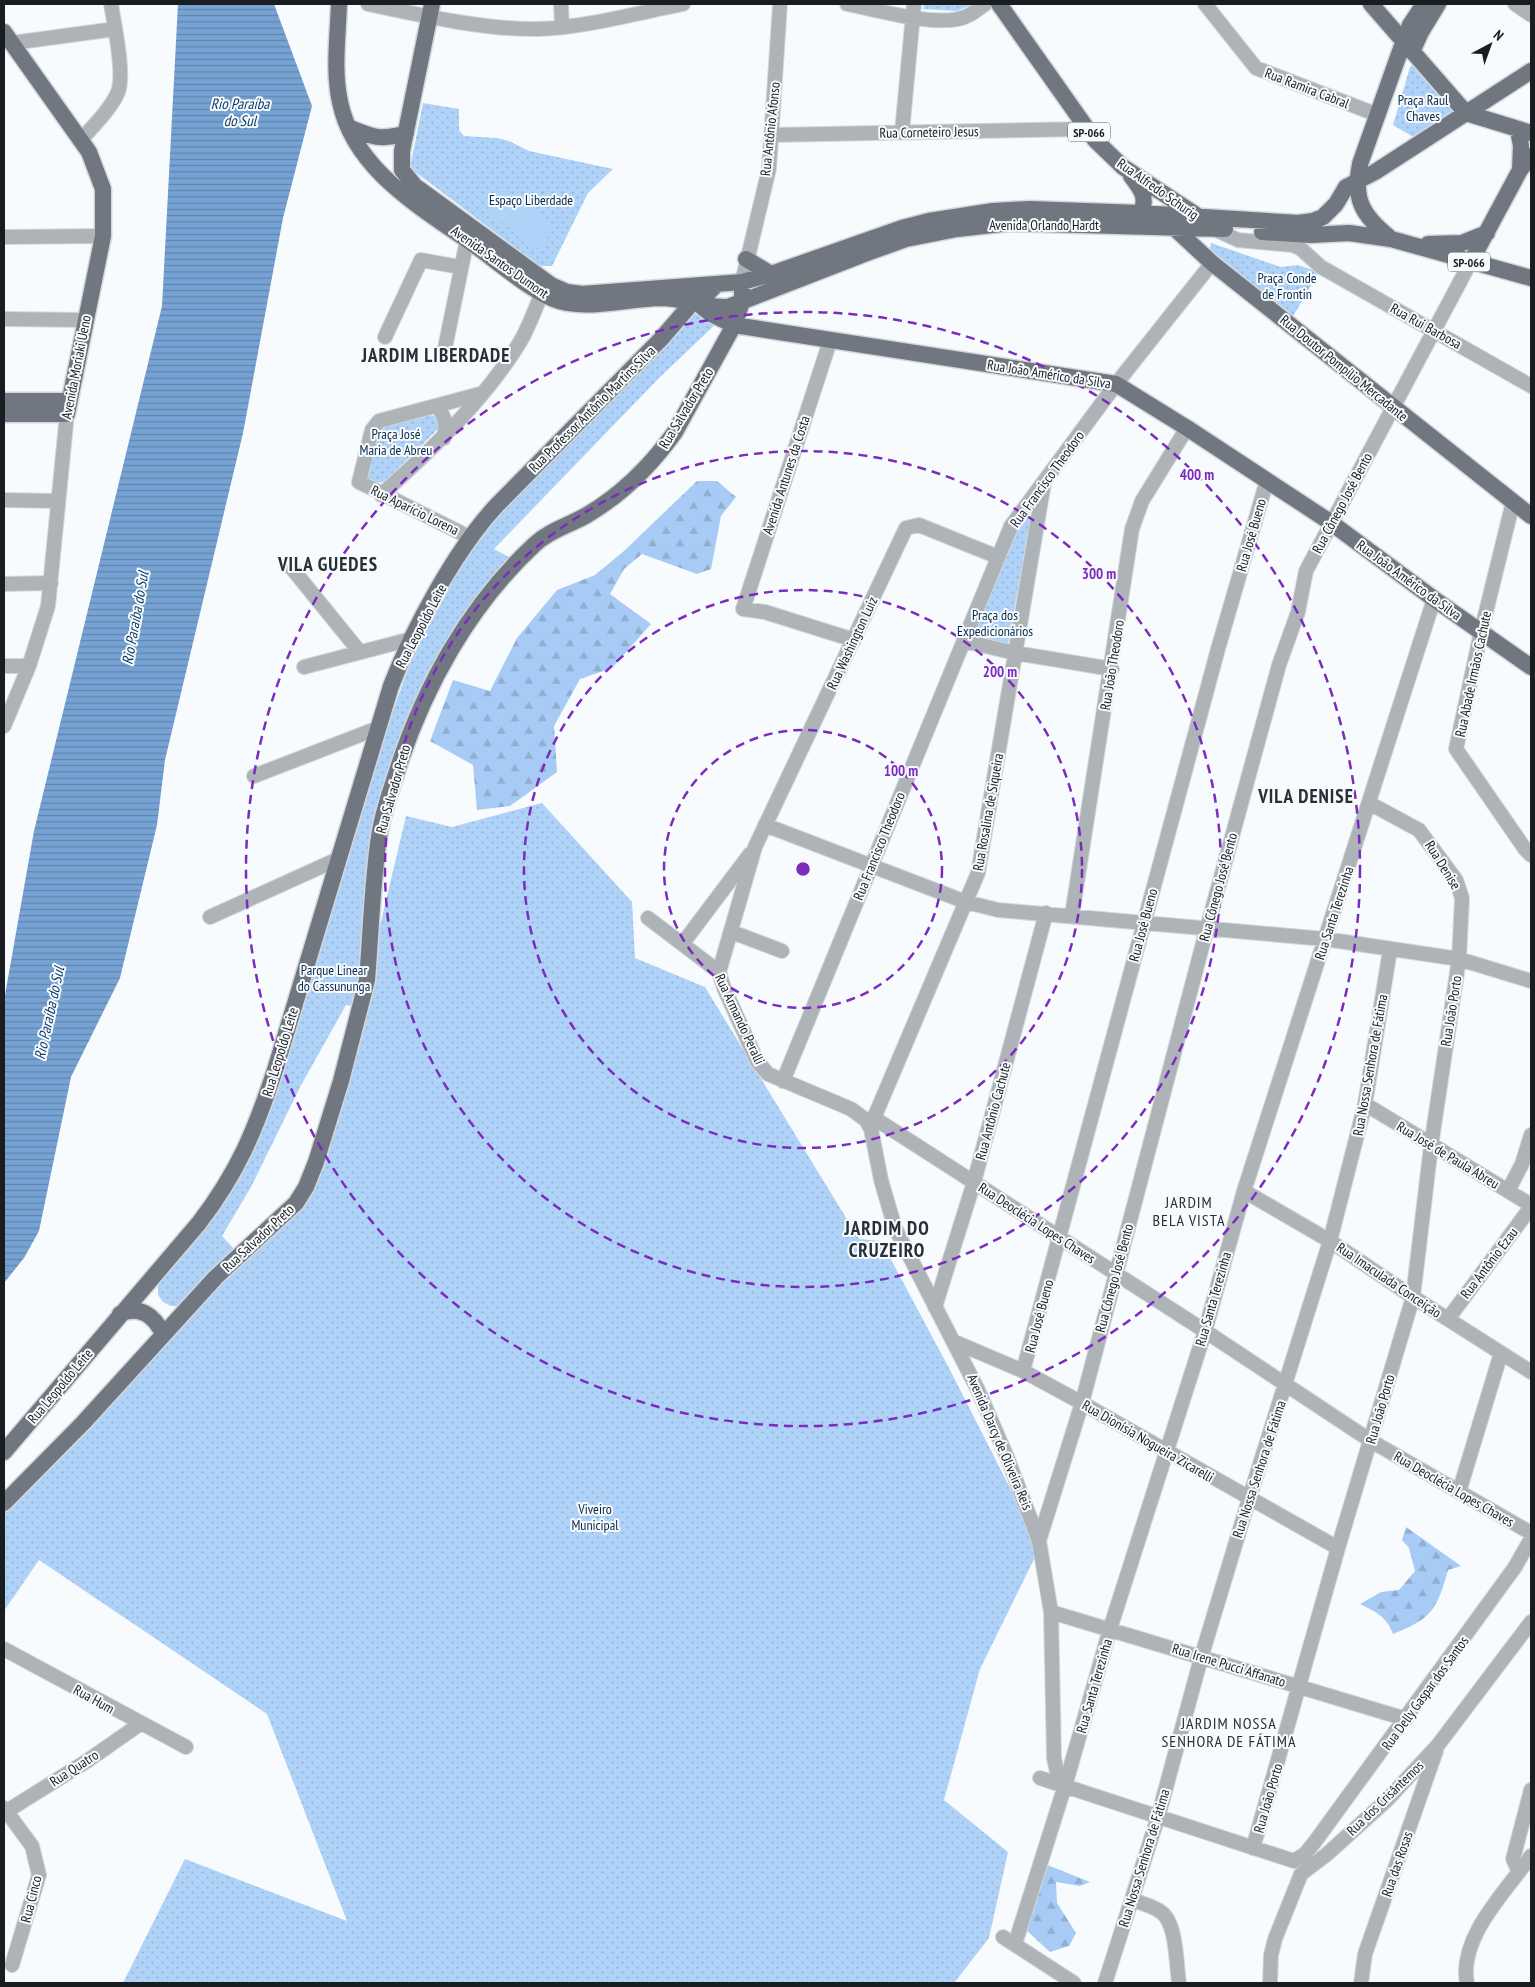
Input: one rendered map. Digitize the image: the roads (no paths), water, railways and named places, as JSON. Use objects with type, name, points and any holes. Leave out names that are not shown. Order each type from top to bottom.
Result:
[{"type":"main road","name":"Avenida Santos Dumont","points":[[339,4],[337,78],[340,102],[348,127],[379,173],[394,186],[542,293],[556,300],[571,304],[595,305],[662,298],[696,304]]},
{"type":"main road","name":"Rua Alfredo Schurig","points":[[999,4],[1086,128],[1123,166],[1198,216],[1211,228]]},
{"type":"main road","points":[[1371,4],[1466,114],[1525,131],[1521,146],[1520,170]]},
{"type":"main road","points":[[1410,51],[1410,25],[1424,4]]},
{"type":"main road","points":[[1391,238],[1373,224],[1364,212],[1358,197],[1357,182],[1360,164],[1392,74],[1410,51],[1438,4]]},
{"type":"main road","points":[[348,127],[381,139],[406,133],[430,10]]},
{"type":"main road","name":"Avenida Moriaki Ueno","points":[[8,37],[81,140],[95,163],[104,190],[103,236],[67,407]]},
{"type":"main road","name":"Avenida Orlando Hardt","points":[[742,282],[772,274],[902,228],[955,216],[1029,209],[1161,214],[1298,223],[1313,221],[1330,211],[1346,187],[1357,182],[1531,72]]},
{"type":"main road","name":"Avenida Santos Dumont","points":[[406,133],[402,151],[402,170],[415,186],[531,271],[567,292],[582,294],[666,286],[716,285],[742,282]]},
{"type":"main road","points":[[1470,262],[1520,170],[1531,156]]},
{"type":"main road","points":[[1123,166],[1141,189],[1144,206],[1140,213]]},
{"type":"main road","name":"Rua Doutor Pompílio Mercadante","points":[[1161,214],[1173,228],[1212,263],[1531,516]]},
{"type":"main road","name":"Avenida Orlando Hardt","points":[[696,304],[728,307],[906,239],[957,228],[1010,223],[1211,228],[1311,235],[1349,233],[1391,238],[1408,243]]},
{"type":"main road","points":[[1408,243],[1462,243],[1487,233]]},
{"type":"main road","name":"SP-066","points":[[1408,243],[1531,278]]},
{"type":"main road","points":[[746,259],[772,274]]},
{"type":"main road","name":"Rua Salvador Preto","points":[[4,1504],[83,1423],[238,1255],[296,1203],[312,1171],[342,1081],[364,994],[377,851],[382,820],[405,746],[443,660],[484,602],[535,543],[550,533],[592,512],[651,463],[675,432],[734,325],[742,302],[742,282]]},
{"type":"main road","name":"Rua Professor Antônio Martins Silva","points":[[471,538],[496,505],[716,285]]},
{"type":"main road","name":"Rua João Américo da Silva","points":[[696,304],[734,325],[1116,384],[1187,428],[1330,522],[1434,599],[1531,666]]},
{"type":"main road","points":[[4,401],[67,407]]},
{"type":"main road","points":[[4,414],[67,407]]},
{"type":"main road","name":"Rua Leopoldo Leite","points":[[4,1452],[120,1314],[130,1310],[138,1301],[219,1196],[255,1131],[276,1070],[391,686],[411,638],[471,538]]},
{"type":"main road","points":[[138,1301],[156,1323],[167,1330]]},
{"type":"street","points":[[81,140],[113,101],[119,90],[120,79],[111,4]]},
{"type":"street","points":[[368,4],[430,10],[527,28],[562,27],[683,4]]},
{"type":"street","points":[[561,4],[562,27]]},
{"type":"street","name":"Rua Antônio Afonso","points":[[742,282],[769,169],[780,4]]},
{"type":"street","points":[[847,4],[913,11],[958,19],[971,14],[985,4]]},
{"type":"street","name":"Rua Ramira Cabral","points":[[1205,4],[1256,68],[1378,115]]},
{"type":"street","points":[[1515,4],[1531,15]]},
{"type":"street","points":[[902,132],[913,11]]},
{"type":"street","points":[[8,37],[115,29]]},
{"type":"street","name":"Rua Corneteiro Jesus","points":[[772,135],[1086,128]]},
{"type":"street","points":[[1211,228],[1238,240],[1292,245],[1300,248],[1321,267]]},
{"type":"street","points":[[1311,235],[1310,245],[1314,257],[1321,267]]},
{"type":"street","points":[[4,237],[103,236]]},
{"type":"street","points":[[445,348],[457,293],[460,268],[468,240]]},
{"type":"street","points":[[385,337],[421,260],[460,268]]},
{"type":"street","name":"Rua Cônego José Bento","points":[[1039,1540],[1082,1403],[1114,1274],[1207,928],[1279,665],[1296,620],[1306,572],[1330,522],[1470,262]]},
{"type":"street","name":"Rua Francisco Theodoro","points":[[783,1081],[1012,526],[1116,384],[1212,263]]},
{"type":"street","name":"Rua Rui Barbosa","points":[[1321,267],[1531,386]]},
{"type":"street","points":[[381,495],[444,438],[480,394],[521,341],[542,293]]},
{"type":"street","points":[[4,319],[85,320]]},
{"type":"street","name":"Avenida Antunes da Costa","points":[[830,341],[742,610],[765,612],[854,640]]},
{"type":"street","points":[[444,438],[445,417],[437,406],[480,394]]},
{"type":"street","name":"Rua Aparício Lorena","points":[[437,406],[379,421],[372,430],[360,482],[381,495],[471,538]]},
{"type":"street","name":"Avenida Moriaki Ueno","points":[[4,726],[29,666],[44,621],[51,584],[67,407]]},
{"type":"street","name":"Rua João Theodoro","points":[[1072,915],[1136,515],[1187,428]]},
{"type":"street","name":"Rua Rosalina de Siqueira","points":[[870,1119],[966,902],[983,854],[1044,480]]},
{"type":"street","name":"Rua José Bueno","points":[[1023,1371],[1144,922],[1267,480]]},
{"type":"street","points":[[4,500],[57,501]]},
{"type":"street","name":"Rua Abade Irmãos Cachute","points":[[1514,502],[1481,632],[1457,751],[1531,855]]},
{"type":"street","name":"Rua Washington Luiz","points":[[683,943],[755,847],[904,532],[910,525],[919,525],[998,557]]},
{"type":"street","points":[[290,566],[359,651]]},
{"type":"street","points":[[4,584],[51,584]]},
{"type":"street","name":"Rua Santa Terezinha","points":[[1074,1983],[1009,1941],[1066,1783],[1110,1629],[1204,1331],[1244,1191],[1434,599]]},
{"type":"street","points":[[304,667],[411,638]]},
{"type":"street","points":[[964,641],[1015,653],[1112,669]]},
{"type":"street","points":[[4,666],[29,666]]},
{"type":"street","points":[[254,776],[378,728]]},
{"type":"street","name":"Rua Denise","points":[[1369,803],[1419,830],[1456,880],[1463,906],[1459,959]]},
{"type":"street","points":[[766,825],[966,902],[998,910],[1072,915],[1325,939],[1459,959],[1531,980]]},
{"type":"street","name":"Rua Washington Luiz","points":[[719,972],[755,847]]},
{"type":"street","points":[[210,917],[338,859]]},
{"type":"street","name":"Rua Antônio Cachute","points":[[935,1307],[974,1182],[1046,913]]},
{"type":"street","name":"Rua Armando Peralli","points":[[648,918],[719,972],[724,988],[757,1061],[768,1074],[870,1119]]},
{"type":"street","points":[[732,932],[782,951]]},
{"type":"street","name":"Rua Nossa Senhora de Fátima","points":[[1105,1983],[1158,1817],[1201,1658],[1249,1499],[1330,1241],[1365,1104],[1390,950]]},
{"type":"street","name":"Rua João Porto","points":[[1253,1848],[1338,1548],[1413,1297],[1431,1146],[1459,959]]},
{"type":"street","name":"Rua José de Paula Abreu","points":[[1365,1104],[1531,1206]]},
{"type":"street","name":"Rua Deoclécia Lopes Chaves","points":[[870,1119],[974,1182],[1371,1441],[1531,1533]]},
{"type":"street","name":"Avenida Darcy de Oliveira Reis","points":[[870,1119],[880,1180],[895,1228],[955,1342],[1007,1456],[1039,1540],[1051,1612],[1054,1758],[1057,1772],[1066,1783]]},
{"type":"street","points":[[1508,1191],[1522,1164],[1531,1135]]},
{"type":"street","name":"Rua Imaculada Conceição","points":[[1244,1191],[1330,1241],[1413,1297],[1502,1353],[1529,1366]]},
{"type":"street","name":"Rua Antônio Ezau","points":[[1448,1319],[1531,1206]]},
{"type":"street","name":"Rua Dionísia Nogueira Zicarelli","points":[[955,1342],[1023,1371],[1338,1548]]},
{"type":"street","points":[[1460,1492],[1502,1353]]},
{"type":"street","name":"Rua Delly Gaspar dos Santos","points":[[1297,1867],[1515,1568],[1531,1540]]},
{"type":"street","name":"Rua Irene Pucci Affanato","points":[[1051,1612],[1406,1719]]},
{"type":"street","name":"Rua dos Crisântemos","points":[[1297,1867],[1326,1855],[1387,1800],[1438,1745],[1531,1622]]},
{"type":"street","name":"Rua Hum","points":[[4,1649],[140,1724],[186,1747]]},
{"type":"street","name":"Rua Quatro","points":[[5,1813],[87,1761],[140,1724]]},
{"type":"street","name":"Rua das Rosas","points":[[1361,1983],[1365,1954],[1438,1745]]},
{"type":"street","points":[[1040,1778],[1066,1783],[1158,1817],[1253,1848],[1297,1867],[1271,1955],[1270,1983]]},
{"type":"street","points":[[1504,1892],[1531,1790]]},
{"type":"street","name":"Rua Cinco","points":[[5,1813],[32,1846],[39,1876],[12,1965]]},
{"type":"street","points":[[1467,1983],[1464,1970],[1469,1947],[1504,1892],[1531,1856],[1519,1838]]},
{"type":"street","points":[[1314,1843],[1326,1855]]},
{"type":"street","points":[[1513,1859],[1519,1872]]},
{"type":"street","points":[[1132,1900],[1160,1910],[1167,1916],[1172,1926],[1179,1983]]},
{"type":"water","name":"Rio Paraíba do Sul","points":[[178,4],[274,4],[312,106],[283,218],[243,433],[165,760],[157,825],[120,978],[71,1077],[39,1231],[24,1258],[4,1283],[5,995],[34,831],[162,306]]},
{"type":"district","name":"JARDIM LIBERDADE","points":[[436,355]]},
{"type":"district","name":"VILA GUEDES","points":[[328,564]]},
{"type":"district","name":"VILA DENISE","points":[[1306,796]]},
{"type":"district","name":"JARDIM BELA VISTA","points":[[1189,1211]]},
{"type":"district","name":"JARDIM DO CRUZEIRO","points":[[887,1239]]},
{"type":"district","name":"JARDIM NOSSA SENHORA DE FÁTIMA","points":[[1229,1732]]},
{"type":"park label","name":"Praça Raul Chaves","points":[[1423,108]]},
{"type":"park label","name":"Espaço Liberdade","points":[[531,200]]},
{"type":"park label","name":"Praça Conde de Frontin","points":[[1287,286]]},
{"type":"park label","name":"Praça José Maria de Abreu","points":[[396,442]]},
{"type":"park label","name":"Praça dos Expedicionários","points":[[995,624]]},
{"type":"park label","name":"Parque Linear do Cassununga","points":[[334,978]]},
{"type":"park label","name":"Viveiro Municipal","points":[[595,1518]]}]
